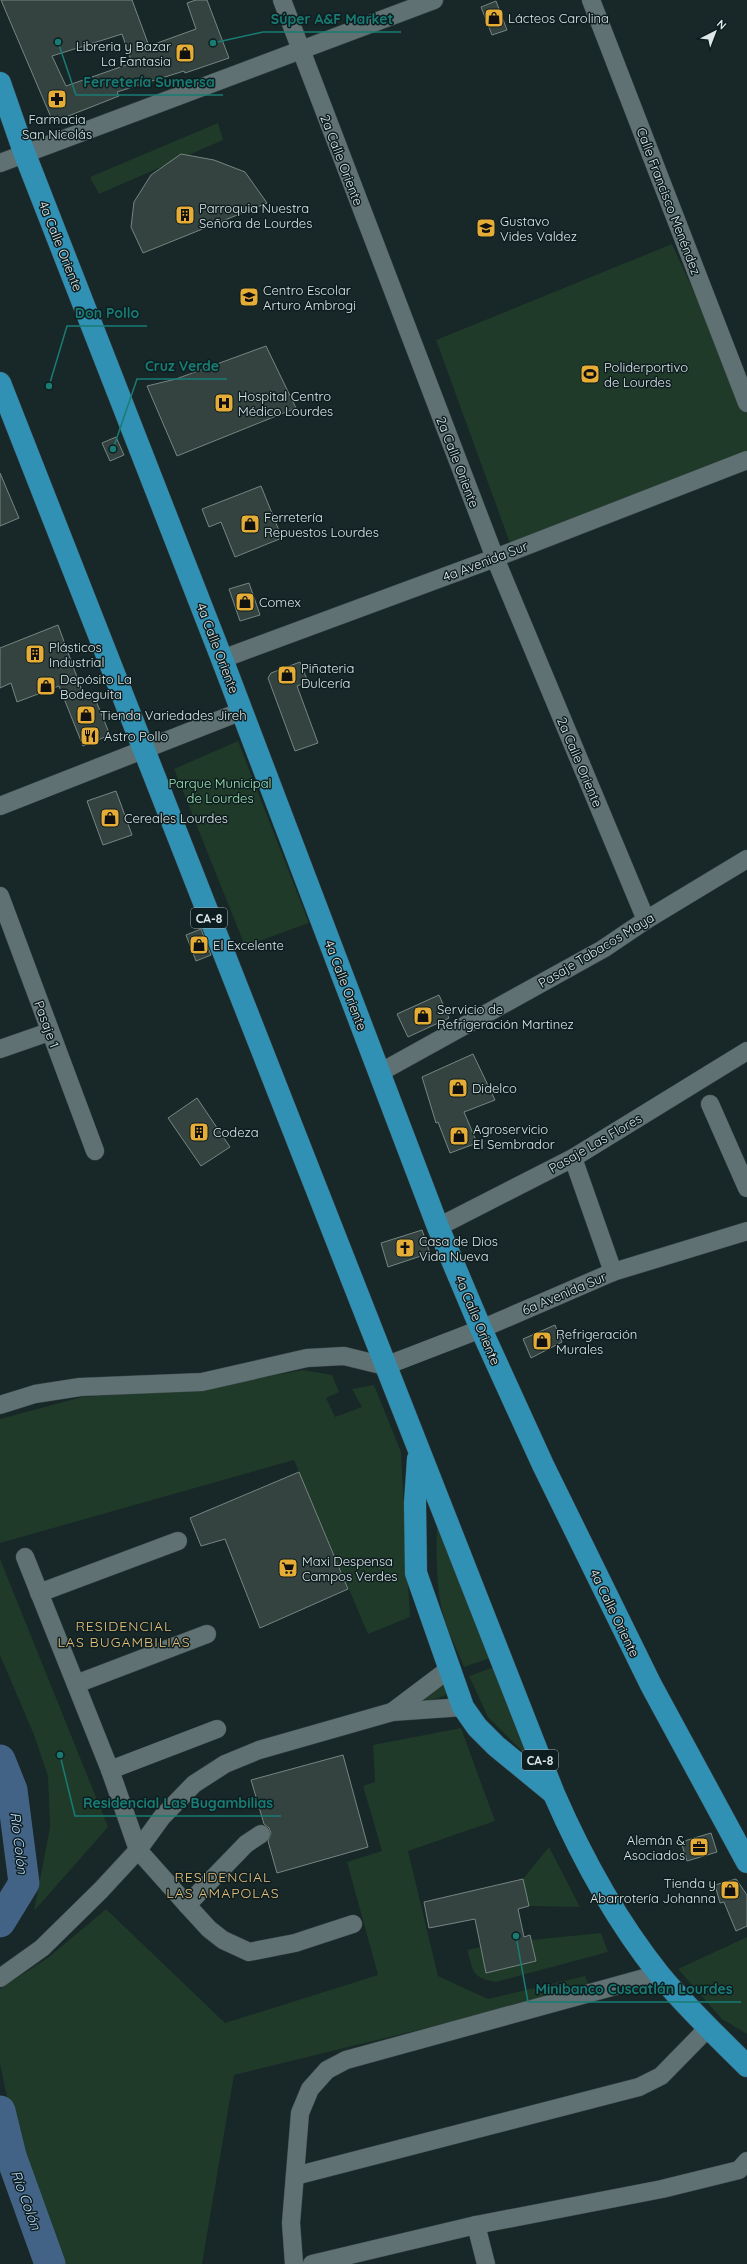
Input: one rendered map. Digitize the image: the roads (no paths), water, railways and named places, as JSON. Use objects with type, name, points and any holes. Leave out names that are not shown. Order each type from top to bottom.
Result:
[{"type":"highway","name":"4a Calle Oriente","points":[[0,83],[24,152],[222,659],[438,1227],[481,1329],[543,1465],[651,1685],[747,1862]]},
{"type":"highway","name":"CA-8","points":[[0,383],[418,1452],[554,1794],[576,1845],[618,1918],[659,1974],[712,2032],[747,2066]]},
{"type":"highway","points":[[418,1452],[415,1503],[416,1573],[463,1707],[478,1727],[496,1746],[554,1794]]},
{"type":"highway","points":[[712,2032],[747,2048]]},
{"type":"street","name":"2a Calle Oriente","points":[[282,0],[495,558],[646,920]]},
{"type":"street","points":[[0,163],[24,152],[301,51],[434,0]]},
{"type":"street","name":"Calle Francisco Menéndez","points":[[591,0],[747,403]]},
{"type":"street","name":"4a Avenida Sur","points":[[222,659],[495,558],[747,460]]},
{"type":"street","points":[[0,806],[143,748],[242,711]]},
{"type":"street","name":"Pasaje Tabacos Maya","points":[[379,1073],[603,949],[646,920],[747,859]]},
{"type":"street","name":"Pasaje 1","points":[[0,896],[49,1032],[95,1151]]},
{"type":"street","points":[[0,1049],[49,1032]]},
{"type":"street","name":"Pasaje Las Flores","points":[[438,1227],[573,1158],[747,1051]]},
{"type":"street","points":[[710,1104],[747,1188]]},
{"type":"street","points":[[573,1158],[613,1272]]},
{"type":"street","name":"6a Avenida Sur","points":[[385,1366],[481,1329],[613,1272],[747,1231]]},
{"type":"street","points":[[0,1405],[35,1394],[80,1387],[202,1382],[307,1358],[344,1356],[385,1366]]},
{"type":"street","points":[[38,1593],[178,1541]]},
{"type":"street","points":[[25,1557],[38,1593],[110,1770],[138,1850],[187,1905],[219,1936],[237,1948],[249,1952],[295,1942],[353,1924]]},
{"type":"street","points":[[76,1684],[207,1634]]},
{"type":"street","points":[[392,1712],[449,1669]]},
{"type":"street","points":[[6,1975],[42,1948],[101,1890],[138,1850],[162,1817],[194,1784],[225,1764],[259,1750],[392,1712],[463,1707]]},
{"type":"street","points":[[110,1770],[217,1729]]},
{"type":"street","points":[[187,1905],[246,1844],[261,1834]]},
{"type":"street","points":[[294,2264],[292,2223],[300,2113],[310,2089],[327,2070],[346,2060],[659,1974]]},
{"type":"street","points":[[295,2176],[638,2087],[661,2076],[712,2032]]},
{"type":"street","points":[[312,2264],[365,2258],[476,2225],[662,2189],[739,2170],[747,2161]]},
{"type":"street","points":[[476,2225],[486,2264]]},
{"type":"waterway","name":"Río Colón","points":[[0,1760],[12,1790],[24,1883],[0,1922]]},
{"type":"waterway","name":"Río Colón","points":[[0,2111],[11,2156],[50,2264]]},
{"type":"place","name":"Lácteos Carolina","points":[[494,18]]},
{"type":"place","name":"Ferretería Sumersa","points":[[58,42]]},
{"type":"place","name":"Súper A&F Market","points":[[213,43]]},
{"type":"place","name":"Libreria y Bazar La Fantasia","points":[[185,53]]},
{"type":"place","name":"Farmacia San Nicolás","points":[[57,99]]},
{"type":"place","name":"Parroquia Nuestra Señora de Lourdes","points":[[185,215]]},
{"type":"place","name":"Gustavo Vides Valdez","points":[[486,228]]},
{"type":"place","name":"Centro Escolar Arturo Ambrogi","points":[[249,297]]},
{"type":"place","name":"Poliderportivo de Lourdes","points":[[590,374]]},
{"type":"place","name":"Don Pollo","points":[[49,386]]},
{"type":"place","name":"Hospital Centro Médico Lourdes","points":[[224,403]]},
{"type":"place","name":"Cruz Verde","points":[[113,449]]},
{"type":"place","name":"Ferretería Repuestos Lourdes","points":[[250,524]]},
{"type":"place","name":"Comex","points":[[245,602]]},
{"type":"place","name":"Plásticos Industrial","points":[[35,654]]},
{"type":"place","name":"Piñateria Dulcería","points":[[287,675]]},
{"type":"place","name":"Depósito La Bodeguita","points":[[46,686]]},
{"type":"place","name":"Tienda Variedades Jireh","points":[[86,715]]},
{"type":"place","name":"Astro Pollo","points":[[90,736]]},
{"type":"place","name":"Cereales Lourdes","points":[[110,818]]},
{"type":"place","name":"El Excelente","points":[[199,945]]},
{"type":"place","name":"Servicio de Refrigeración Martinez","points":[[423,1016]]},
{"type":"place","name":"Didelco","points":[[458,1088]]},
{"type":"place","name":"Codeza","points":[[199,1132]]},
{"type":"place","name":"Agroservicio El Sembrador","points":[[459,1136]]},
{"type":"place","name":"Casa de Dios Vida Nueva","points":[[405,1248]]},
{"type":"place","name":"Refrigeración Murales","points":[[542,1341]]},
{"type":"place","name":"Maxi Despensa Campos Verdes","points":[[288,1568]]},
{"type":"place","name":"Residencial Las Bugambilias","points":[[60,1755]]},
{"type":"place","name":"Alemán & Asociados","points":[[699,1847]]},
{"type":"place","name":"Tienda y Abarrotería Johanna","points":[[730,1890]]},
{"type":"place","name":"Minibanco Cuscatlán Lourdes","points":[[516,1936]]},
{"type":"district","name":"RESIDENCIAL LAS BUGAMBILIAS","points":[[124,1634]]},
{"type":"district","name":"RESIDENCIAL LAS AMAPOLAS","points":[[223,1886]]},
{"type":"park label","name":"Parque Municipal de Lourdes","points":[[220,790]]}]
